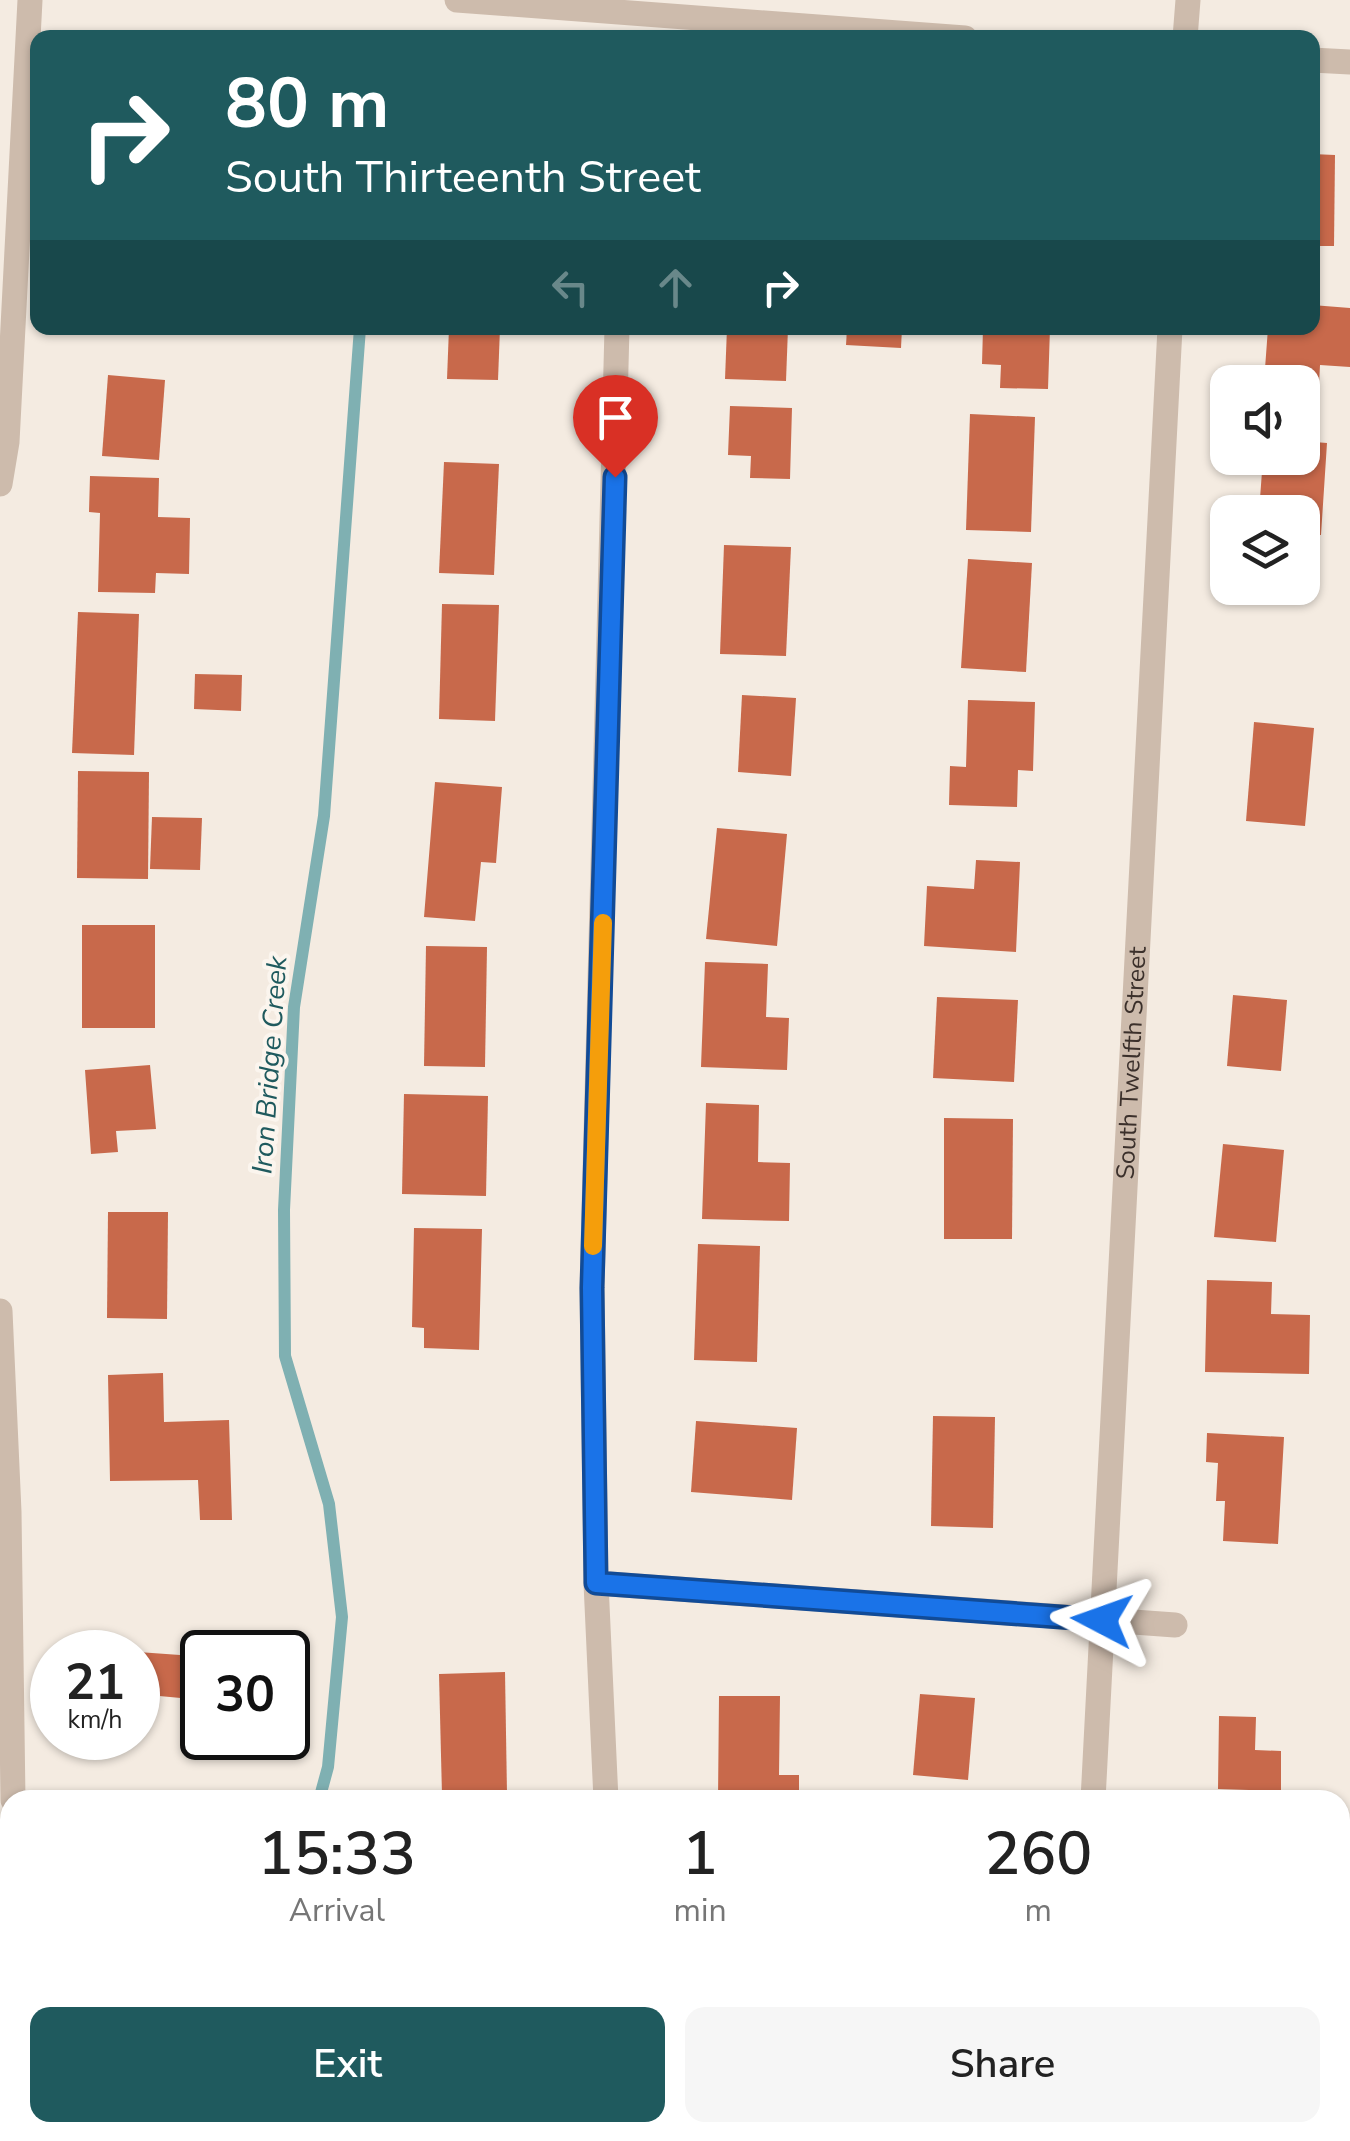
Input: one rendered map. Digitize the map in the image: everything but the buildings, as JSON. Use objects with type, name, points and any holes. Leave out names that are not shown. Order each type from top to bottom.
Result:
[{"type":"street","points":[[0,484],[30,0]]},
{"type":"street","points":[[458,0],[621,17],[834,30]]},
{"type":"street","points":[[1186,30],[1188,0]]},
{"type":"street","points":[[1320,60],[1350,62]]},
{"type":"street","points":[[606,1790],[596,1583],[592,1288],[618,335]]},
{"type":"street","name":"South Twelfth Street","points":[[1094,1790],[1170,335]]},
{"type":"street","points":[[0,1311],[13,1790]]},
{"type":"street","points":[[596,1583],[1175,1625]]},
{"type":"waterway","name":"Iron Bridge Creek","points":[[322,1790],[328,1767],[342,1617],[329,1504],[285,1356],[284,1210],[294,1007],[324,816],[359,335]]},
{"type":"slow traffic","points":[[593,1246],[603,923]]},
{"type":"route","points":[[615,477],[592,1288],[596,1583],[1102,1620]]}]
